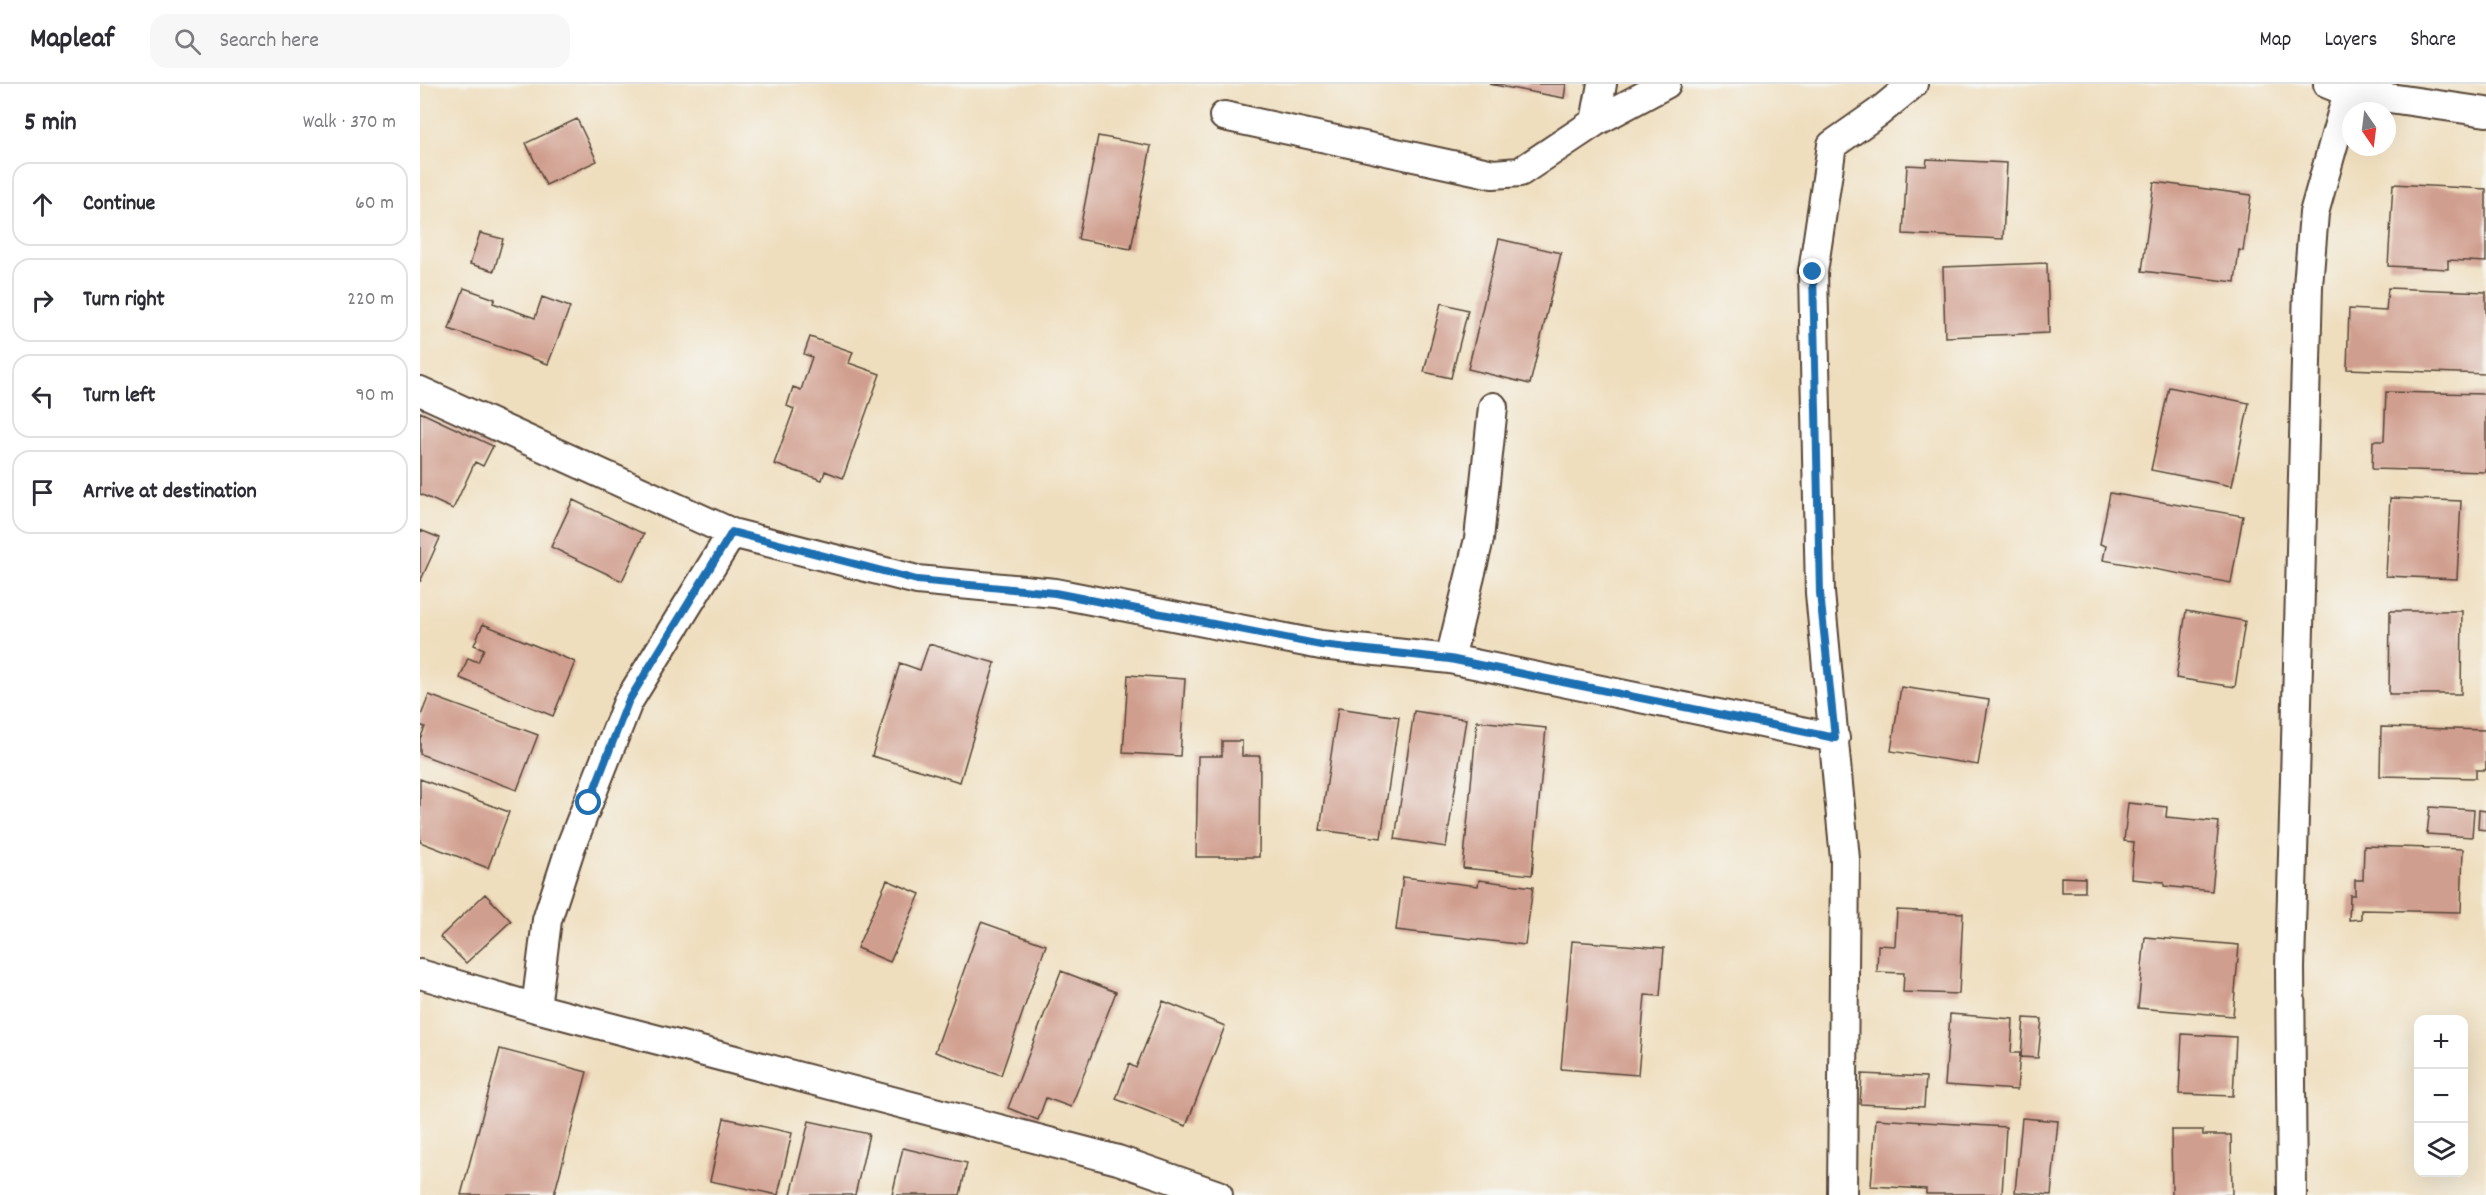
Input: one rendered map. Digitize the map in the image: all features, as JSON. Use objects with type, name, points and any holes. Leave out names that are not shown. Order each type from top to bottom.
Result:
[{"type":"street","points":[[1595,122],[1602,84]]},
{"type":"street","points":[[1224,116],[1493,174],[1520,172],[1595,122],[1666,84]]},
{"type":"street","points":[[1842,1195],[1845,859],[1820,593],[1813,272],[1832,145],[1879,112],[1912,84]]},
{"type":"street","points":[[2292,1195],[2291,956],[2308,286],[2314,213],[2338,88],[2486,112]]},
{"type":"street","points":[[420,391],[732,532],[917,580],[1055,593],[1321,645],[1450,659],[1835,738]]},
{"type":"street","points":[[1450,659],[1479,539],[1493,407]]},
{"type":"street","points":[[536,1008],[547,920],[571,846],[628,702],[732,532]]},
{"type":"street","points":[[420,974],[536,1008],[1118,1160],[1208,1194]]},
{"type":"building","points":[[1489,84],[1566,84],[1564,98]]},
{"type":"building","points":[[577,119],[597,161],[546,185],[526,143]]},
{"type":"building","points":[[1098,136],[1151,146],[1131,249],[1078,239]]},
{"type":"building","points":[[1927,159],[2007,163],[2003,239],[1903,234],[1907,165],[1926,166]]},
{"type":"building","points":[[2154,182],[2251,195],[2243,251],[2239,250],[2235,282],[2142,271]]},
{"type":"building","points":[[2393,184],[2486,189],[2486,262],[2448,260],[2448,269],[2388,266]]},
{"type":"building","points":[[480,233],[503,239],[494,271],[470,264]]},
{"type":"building","points":[[1499,239],[1561,253],[1530,384],[1468,369]]},
{"type":"building","points":[[2047,263],[2049,333],[1945,337],[1943,267]]},
{"type":"building","points":[[464,288],[495,299],[493,303],[535,318],[542,297],[570,307],[548,364],[449,329]]},
{"type":"building","points":[[2388,288],[2486,292],[2486,374],[2347,369],[2349,309],[2386,311]]},
{"type":"building","points":[[1441,303],[1468,310],[1451,378],[1424,372]]},
{"type":"building","points":[[810,337],[853,352],[849,363],[880,374],[843,478],[825,471],[822,480],[774,464],[794,409],[787,406],[793,387],[801,390],[812,357],[804,354]]},
{"type":"building","points":[[2169,387],[2249,403],[2232,486],[2151,470]]},
{"type":"building","points":[[2386,392],[2486,394],[2486,472],[2372,469],[2373,441],[2384,441]]},
{"type":"building","points":[[420,412],[493,446],[483,466],[475,462],[453,509],[420,494]]},
{"type":"building","points":[[2110,493],[2243,516],[2231,583],[2103,560],[2106,546],[2100,544]]},
{"type":"building","points":[[2390,498],[2461,501],[2457,579],[2386,576]]},
{"type":"building","points":[[573,500],[644,534],[622,581],[551,547]]},
{"type":"building","points":[[420,530],[440,538],[420,582]]},
{"type":"building","points":[[2186,611],[2245,621],[2235,687],[2176,678]]},
{"type":"building","points":[[2390,611],[2462,611],[2461,694],[2389,694]]},
{"type":"building","points":[[483,624],[575,662],[553,716],[460,678],[468,658],[478,662],[484,649],[474,645]]},
{"type":"building","points":[[929,644],[995,663],[960,782],[872,756],[900,663],[920,670]]},
{"type":"building","points":[[1128,675],[1185,679],[1180,756],[1123,753]]},
{"type":"building","points":[[1901,687],[1989,700],[1978,765],[1891,751]]},
{"type":"building","points":[[429,695],[538,735],[517,790],[420,754],[420,739],[425,727],[420,725],[420,718]]},
{"type":"building","points":[[1338,708],[1399,717],[1381,838],[1320,830]]},
{"type":"building","points":[[1414,711],[1466,719],[1446,847],[1395,839]]},
{"type":"building","points":[[1477,721],[1546,728],[1532,875],[1463,868]]},
{"type":"building","points":[[2381,727],[2485,730],[2486,770],[2476,770],[2476,778],[2380,776]]},
{"type":"building","points":[[1222,741],[1242,741],[1242,756],[1260,756],[1259,857],[1196,857],[1198,756],[1222,756]]},
{"type":"building","points":[[420,779],[509,812],[488,868],[420,842]]},
{"type":"building","points":[[2128,803],[2167,807],[2166,817],[2219,822],[2212,891],[2164,886],[2164,882],[2131,879],[2134,842],[2124,841]]},
{"type":"building","points":[[2430,807],[2474,810],[2472,837],[2427,834]]},
{"type":"building","points":[[2479,810],[2486,811],[2486,830],[2478,829]]},
{"type":"building","points":[[2364,846],[2463,849],[2461,912],[2361,910],[2361,919],[2349,920],[2350,895],[2355,895],[2355,880],[2363,880]]},
{"type":"building","points":[[1403,877],[1478,886],[1479,880],[1533,887],[1525,945],[1396,930]]},
{"type":"building","points":[[2061,877],[2085,878],[2085,892],[2061,892]]},
{"type":"building","points":[[887,880],[920,894],[890,962],[857,948]]},
{"type":"building","points":[[485,894],[511,921],[466,963],[440,937]]},
{"type":"building","points":[[1897,910],[1963,913],[1959,994],[1903,992],[1904,973],[1877,972],[1878,945],[1895,946]]},
{"type":"building","points":[[981,922],[1046,945],[1001,1075],[935,1052]]},
{"type":"building","points":[[2145,937],[2239,945],[2233,1016],[2138,1008]]},
{"type":"building","points":[[1572,941],[1664,948],[1660,996],[1645,995],[1638,1075],[1561,1069]]},
{"type":"building","points":[[1061,971],[1116,992],[1071,1107],[1046,1098],[1038,1120],[1008,1108]]},
{"type":"building","points":[[1163,1001],[1225,1026],[1186,1126],[1116,1099],[1129,1064],[1136,1068]]},
{"type":"building","points":[[1950,1014],[2013,1019],[2011,1053],[2020,1053],[2017,1090],[1945,1085]]},
{"type":"building","points":[[2024,1018],[2042,1019],[2038,1058],[2021,1057]]},
{"type":"building","points":[[2182,1034],[2236,1037],[2233,1096],[2179,1094]]},
{"type":"building","points":[[500,1049],[587,1072],[554,1195],[461,1195]]},
{"type":"building","points":[[1862,1074],[1926,1077],[1924,1107],[1860,1104]]},
{"type":"building","points":[[724,1118],[792,1133],[778,1195],[710,1181]]},
{"type":"building","points":[[2022,1118],[2058,1121],[2051,1195],[2015,1192]]},
{"type":"building","points":[[1876,1119],[2006,1127],[2002,1194],[1926,1194],[1926,1189],[1871,1186]]},
{"type":"building","points":[[809,1121],[869,1134],[855,1195],[791,1195]]},
{"type":"building","points":[[2171,1130],[2203,1130],[2203,1135],[2231,1135],[2232,1195],[2172,1195]]},
{"type":"building","points":[[903,1148],[967,1163],[960,1195],[892,1195]]},
{"type":"route","points":[[589,803],[628,702],[732,532],[917,580],[1055,593],[1321,645],[1450,659],[1835,738],[1820,593],[1813,272]]}]
